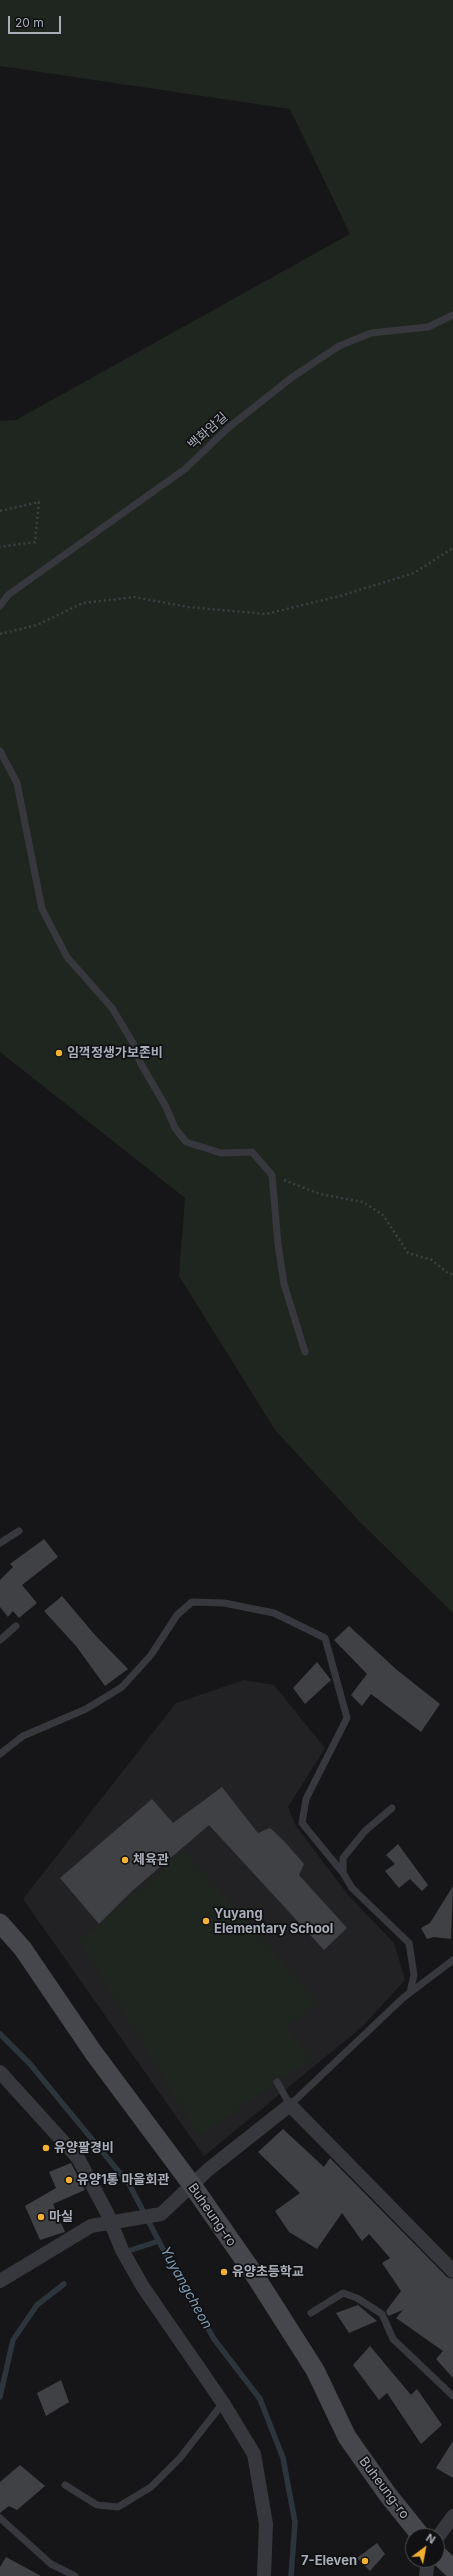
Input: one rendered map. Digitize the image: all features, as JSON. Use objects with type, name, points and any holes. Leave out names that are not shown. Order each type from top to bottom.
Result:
[{"type":"main road","name":"Buheung-ro","points":[[0,1923],[23,1949],[93,2052],[192,2185],[289,2327],[315,2370],[347,2438],[388,2495],[415,2528]]},
{"type":"street","points":[[0,2072],[78,2158],[115,2220],[122,2250],[143,2288],[223,2403],[254,2454],[266,2524],[264,2576]]},
{"type":"street","points":[[0,2281],[91,2226],[115,2220],[161,2214],[209,2169],[290,2106],[453,2270]]},
{"type":"street","points":[[444,2528],[453,2516]]},
{"type":"lane","name":"백화암길","points":[[0,606],[8,595],[185,469],[228,428],[292,378],[339,346],[370,333],[428,327],[453,315]]},
{"type":"lane","points":[[0,751],[17,783],[42,909],[67,957],[112,1008],[133,1043],[140,1062],[166,1107],[175,1128],[186,1142],[221,1153],[252,1152],[272,1175],[278,1244],[284,1284],[305,1352]]},
{"type":"lane","points":[[0,1543],[19,1530]]},
{"type":"lane","points":[[0,1754],[23,1736],[86,1710],[122,1687],[151,1655],[178,1615],[192,1602],[224,1603],[274,1613],[325,1638],[334,1664],[347,1718],[306,1799],[302,1823],[344,1873],[352,1888],[410,1943],[414,1975],[410,1992]]},
{"type":"lane","points":[[0,1640],[16,1626]]},
{"type":"lane","points":[[344,1873],[344,1858],[365,1831],[392,1808]]},
{"type":"lane","points":[[277,2082],[290,2106],[410,1992],[453,1960]]},
{"type":"lane","points":[[311,2313],[343,2293],[357,2298],[382,2314],[393,2339],[453,2396]]},
{"type":"lane","points":[[65,2484],[97,2505],[118,2507],[151,2488],[180,2458],[223,2403]]},
{"type":"lane","points":[[0,2518],[51,2564],[75,2576]]},
{"type":"path","points":[[0,511],[39,502],[35,542],[0,547]]},
{"type":"path","points":[[0,634],[36,625],[83,603],[134,597],[188,607],[266,614],[340,596],[414,573],[453,548]]},
{"type":"path","points":[[272,1175],[320,1194],[363,1202],[383,1215],[408,1253],[432,1260],[449,1274],[453,1274]]},
{"type":"shaded area","points":[[0,0],[453,0],[453,1613],[359,1521],[275,1430],[179,1276],[185,1198],[0,1052],[0,421],[16,420],[350,234],[290,109],[0,66]]},
{"type":"shaded area","name":"Yuyang Elementary School","points":[[244,1680],[274,1685],[325,1748],[288,1807],[296,1826],[348,1895],[394,1943],[405,1980],[362,2027],[204,2156],[23,1899],[176,1703]]},
{"type":"shaded area","points":[[184,1851],[319,2002],[287,2027],[313,2060],[277,2082],[200,2137],[79,1941]]},
{"type":"building","points":[[44,1539],[58,1557],[22,1585],[37,1603],[19,1618],[13,1611],[8,1617],[0,1607],[0,1580],[13,1567],[10,1564]]},
{"type":"building","points":[[62,1596],[95,1635],[128,1669],[105,1686],[76,1646],[44,1611]]},
{"type":"building","points":[[349,1626],[397,1670],[440,1704],[421,1732],[371,1694],[362,1706],[351,1695],[367,1674],[334,1640]]},
{"type":"building","points":[[317,1662],[331,1680],[305,1704],[293,1688]]},
{"type":"building","points":[[222,1787],[258,1833],[270,1828],[284,1841],[304,1864],[299,1875],[347,1928],[324,1950],[209,1825],[132,1891],[99,1924],[60,1878],[152,1799],[173,1823]]},
{"type":"building","points":[[398,1844],[428,1885],[422,1891],[410,1879],[399,1888],[385,1871],[395,1864],[386,1855]]},
{"type":"building","points":[[453,1886],[451,1939],[434,1937],[427,1939],[421,1928],[430,1923]]},
{"type":"building","points":[[283,2129],[324,2167],[330,2158],[447,2277],[453,2279],[453,2378],[436,2359],[443,2351],[396,2318],[403,2310],[388,2316],[386,2311],[401,2291],[382,2263],[390,2258],[369,2234],[362,2241],[342,2213],[317,2249],[289,2232],[275,2211],[300,2193],[258,2152]]},
{"type":"building","points":[[71,2163],[85,2190],[53,2204],[65,2232],[40,2240],[25,2206],[56,2188],[49,2172]]},
{"type":"building","points":[[358,2305],[377,2321],[349,2333],[336,2313]]},
{"type":"building","points":[[370,2346],[411,2395],[417,2389],[442,2425],[421,2444],[387,2393],[379,2400],[353,2365]]},
{"type":"building","points":[[61,2380],[69,2402],[46,2416],[37,2393]]},
{"type":"building","points":[[453,2441],[453,2478],[436,2468]]},
{"type":"building","points":[[20,2465],[45,2486],[17,2510],[9,2506],[0,2513],[0,2482]]},
{"type":"building","points":[[377,2543],[385,2554],[370,2571],[357,2558]]},
{"type":"building","points":[[6,2557],[41,2576],[0,2576],[0,2567]]},
{"type":"waterway","name":"Yuyangcheon","points":[[0,2034],[30,2064],[129,2184],[164,2251],[214,2339],[260,2399],[283,2458],[295,2522],[291,2576]]},
{"type":"waterway","points":[[131,2250],[159,2241]]},
{"type":"waterway","points":[[0,2397],[13,2340],[37,2305],[64,2284]]},
{"type":"place","name":"임꺽정생가보존비","points":[[59,1053]]},
{"type":"place","name":"체육관","points":[[125,1860]]},
{"type":"place","name":"Yuyang Elementary School","points":[[206,1921]]},
{"type":"place","name":"유양팔경비","points":[[46,2148]]},
{"type":"place","name":"유양1통 마을회관","points":[[69,2180]]},
{"type":"place","name":"마실","points":[[41,2217]]},
{"type":"place","name":"유양초등학교","points":[[224,2272]]},
{"type":"place","name":"7-Eleven","points":[[365,2561]]}]
